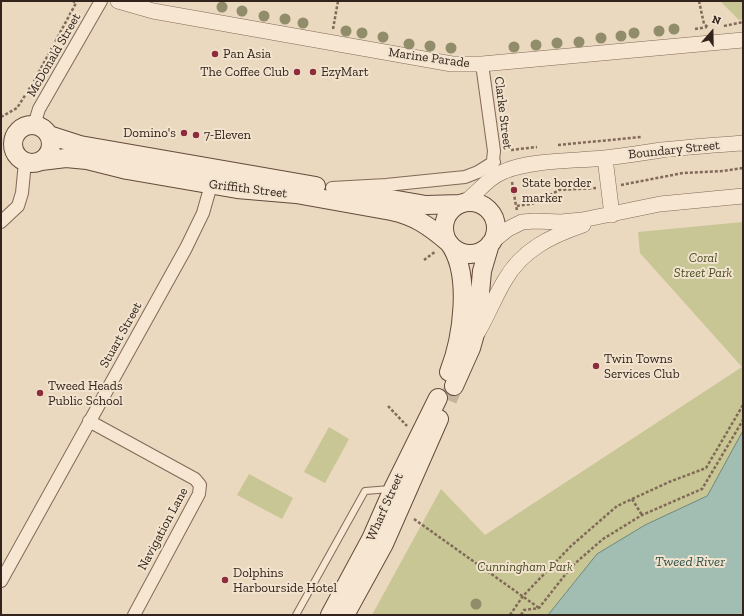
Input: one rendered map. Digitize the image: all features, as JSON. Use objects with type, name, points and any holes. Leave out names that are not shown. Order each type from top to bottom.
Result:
[{"type":"main road","name":"Griffith Street","points":[[18,130],[44,129],[49,135],[80,145],[426,205],[461,204]]},
{"type":"main road","points":[[18,130],[13,141],[21,155],[46,157],[51,149],[49,135]]},
{"type":"main road","name":"Griffith Street","points":[[21,155],[87,160],[127,170],[211,185],[242,190],[296,194],[397,213],[410,216],[426,224],[445,244]]},
{"type":"main road","points":[[201,165],[207,174],[211,185]]},
{"type":"main road","points":[[471,202],[480,204],[491,212],[496,225],[491,242],[480,252],[469,254],[458,251],[445,244],[446,222],[450,213],[461,204],[471,202]]},
{"type":"main road","name":"Wharf Street","points":[[330,615],[371,539],[392,489],[473,341],[479,319],[482,272],[491,242]]},
{"type":"main road","name":"Wharf Street","points":[[345,615],[384,544],[446,392],[462,324],[462,299],[456,254],[445,244]]},
{"type":"street","name":"McDonald Street","points":[[18,130],[39,109],[101,1]]},
{"type":"street","name":"Marine Parade","points":[[118,1],[153,11],[452,64],[482,64],[743,40]]},
{"type":"street","name":"Clarke Street","points":[[482,64],[494,147],[494,162],[489,177],[482,186]]},
{"type":"street","name":"Boundary Street","points":[[461,204],[470,198],[495,175],[517,166],[665,153],[743,143]]},
{"type":"street","points":[[1,222],[18,206],[22,193],[21,155]]},
{"type":"street","points":[[606,158],[612,215]]},
{"type":"street","name":"Griffith Street","points":[[332,188],[357,188],[465,177],[478,172],[494,162]]},
{"type":"street","name":"Stuart Street","points":[[1,580],[201,219],[207,203],[211,185]]},
{"type":"street","points":[[491,242],[508,229],[522,222],[561,222],[582,220],[666,204],[743,196]]},
{"type":"street","points":[[473,341],[505,280],[524,256],[552,236],[612,215]]},
{"type":"street","name":"Navigation Lane","points":[[89,421],[195,479],[200,485],[199,494],[134,615]]},
{"type":"lane","points":[[296,615],[365,491],[392,489]]},
{"type":"path","points":[[1,117],[17,108],[33,83],[76,3],[73,1]]},
{"type":"path","points":[[332,34],[338,1]]},
{"type":"path","points":[[699,1],[704,24],[707,27]]},
{"type":"path","points":[[719,27],[743,22]]},
{"type":"path","points":[[690,30],[707,27],[712,29]]},
{"type":"path","points":[[333,29],[340,30]]},
{"type":"path","points":[[557,145],[642,137]]},
{"type":"path","points":[[511,150],[542,147]]},
{"type":"path","points":[[620,185],[683,173],[723,171],[743,168]]},
{"type":"path","points":[[424,260],[445,244]]},
{"type":"path","points":[[510,615],[523,596],[571,546],[616,506],[669,482],[706,468],[743,405]]},
{"type":"path","points":[[388,406],[411,429]]},
{"type":"path","points":[[521,615],[524,610],[539,608],[572,566],[603,539],[642,515],[702,489],[743,420]]},
{"type":"path","points":[[632,499],[642,515]]},
{"type":"path","points":[[414,519],[539,608]]},
{"type":"green space","points":[[720,1],[743,1],[743,19],[739,20]]},
{"type":"green space","name":"Cunningham Park","points":[[743,222],[743,431],[707,496],[645,525],[597,554],[548,615],[372,615],[441,489],[485,535],[742,367],[640,253],[638,232]]},
{"type":"green space","points":[[329,427],[349,439],[325,483],[304,472]]},
{"type":"green space","points":[[249,474],[293,498],[282,519],[237,495]]},
{"type":"water","name":"Tweed River","points":[[743,431],[743,615],[548,615],[597,554],[645,525],[707,496]]},
{"type":"tunnel","points":[[448,400],[454,386]]},
{"type":"place","name":"Pan Asia","points":[[215,54]]},
{"type":"place","name":"The Coffee Club","points":[[297,72]]},
{"type":"place","name":"EzyMart","points":[[313,72]]},
{"type":"place","name":"Domino's","points":[[184,133]]},
{"type":"place","name":"7-Eleven","points":[[196,135]]},
{"type":"place","name":"State border marker","points":[[514,190]]},
{"type":"place","name":"Twin Towns Services Club","points":[[596,366]]},
{"type":"place","name":"Tweed Heads Public School","points":[[40,393]]},
{"type":"place","name":"Dolphins Harbourside Hotel","points":[[225,580]]},
{"type":"park label","name":"Coral Street Park","points":[[703,266]]}]
